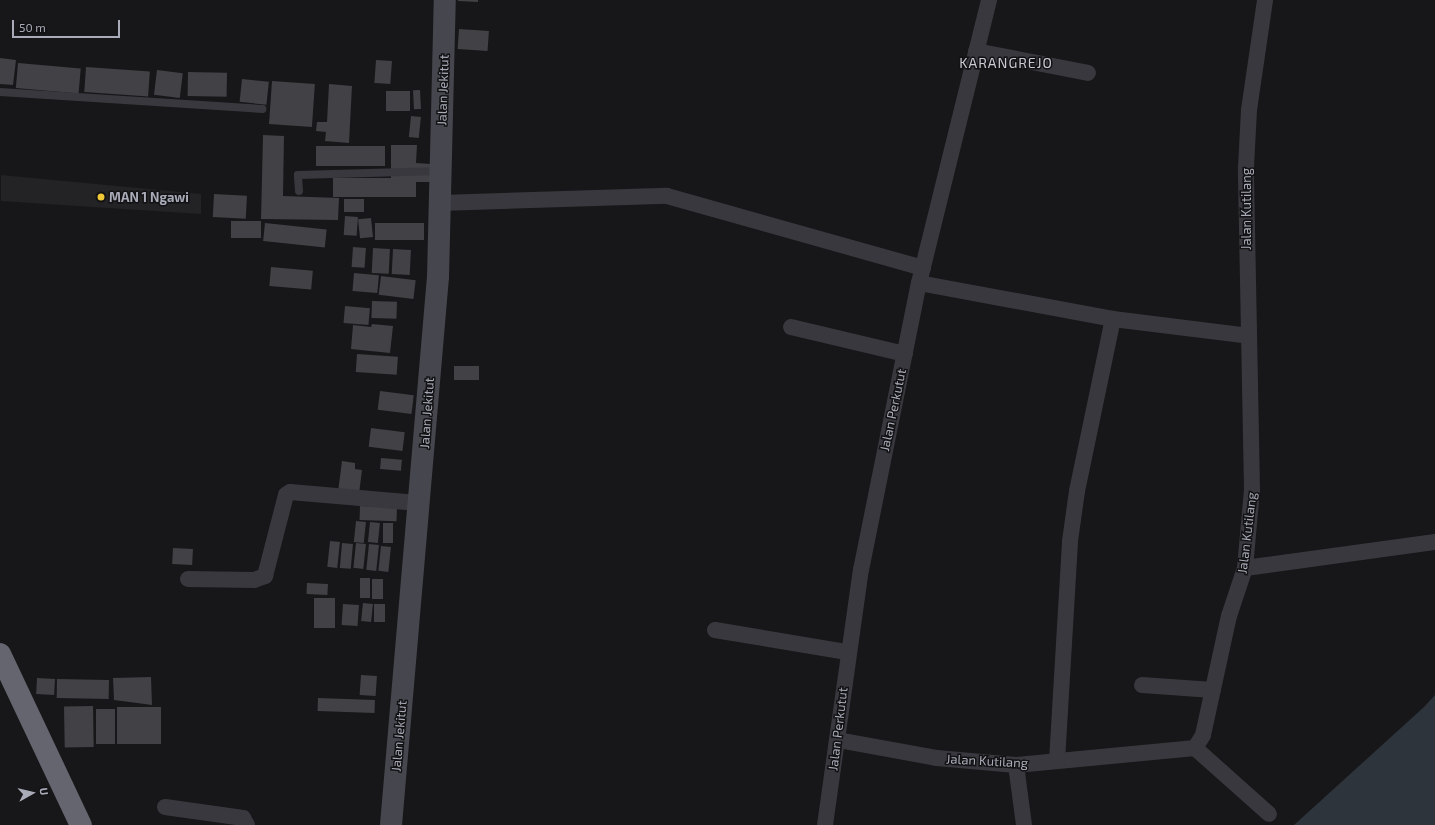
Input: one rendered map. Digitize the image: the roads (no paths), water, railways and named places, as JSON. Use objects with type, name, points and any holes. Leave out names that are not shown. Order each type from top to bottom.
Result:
[{"type":"highway","points":[[0,654],[81,825]]},
{"type":"street","name":"Jalan Jekitut","points":[[391,825],[438,277],[445,0]]},
{"type":"street","name":"Jalan Perkutut","points":[[825,825],[838,740],[847,652],[905,354],[921,275],[989,0]]},
{"type":"street","name":"Jalan Kutilang","points":[[838,740],[937,758],[1016,764],[1195,748],[1203,735],[1229,616],[1245,568],[1254,457],[1249,336],[1246,167],[1250,103],[1265,0]]},
{"type":"street","points":[[976,52],[1088,73]]},
{"type":"street","points":[[440,203],[667,196],[921,275],[1113,319],[1249,336]]},
{"type":"street","points":[[1057,761],[1071,534],[1113,319]]},
{"type":"street","points":[[791,327],[905,354]]},
{"type":"street","points":[[188,579],[254,580],[265,576],[286,495],[290,492],[418,503]]},
{"type":"street","points":[[1245,568],[1435,542]]},
{"type":"street","points":[[715,630],[847,652]]},
{"type":"street","points":[[1142,685],[1213,690]]},
{"type":"street","points":[[1195,748],[1269,814]]},
{"type":"street","points":[[1016,764],[1024,825]]},
{"type":"street","points":[[165,807],[243,818],[247,825]]},
{"type":"lane","points":[[0,92],[262,109]]},
{"type":"lane","points":[[299,191],[298,175],[441,171]]},
{"type":"place","name":"MAN 1 Ngawi","points":[[101,197]]},
{"type":"district","name":"KARANGREJO","points":[[1006,63]]}]
